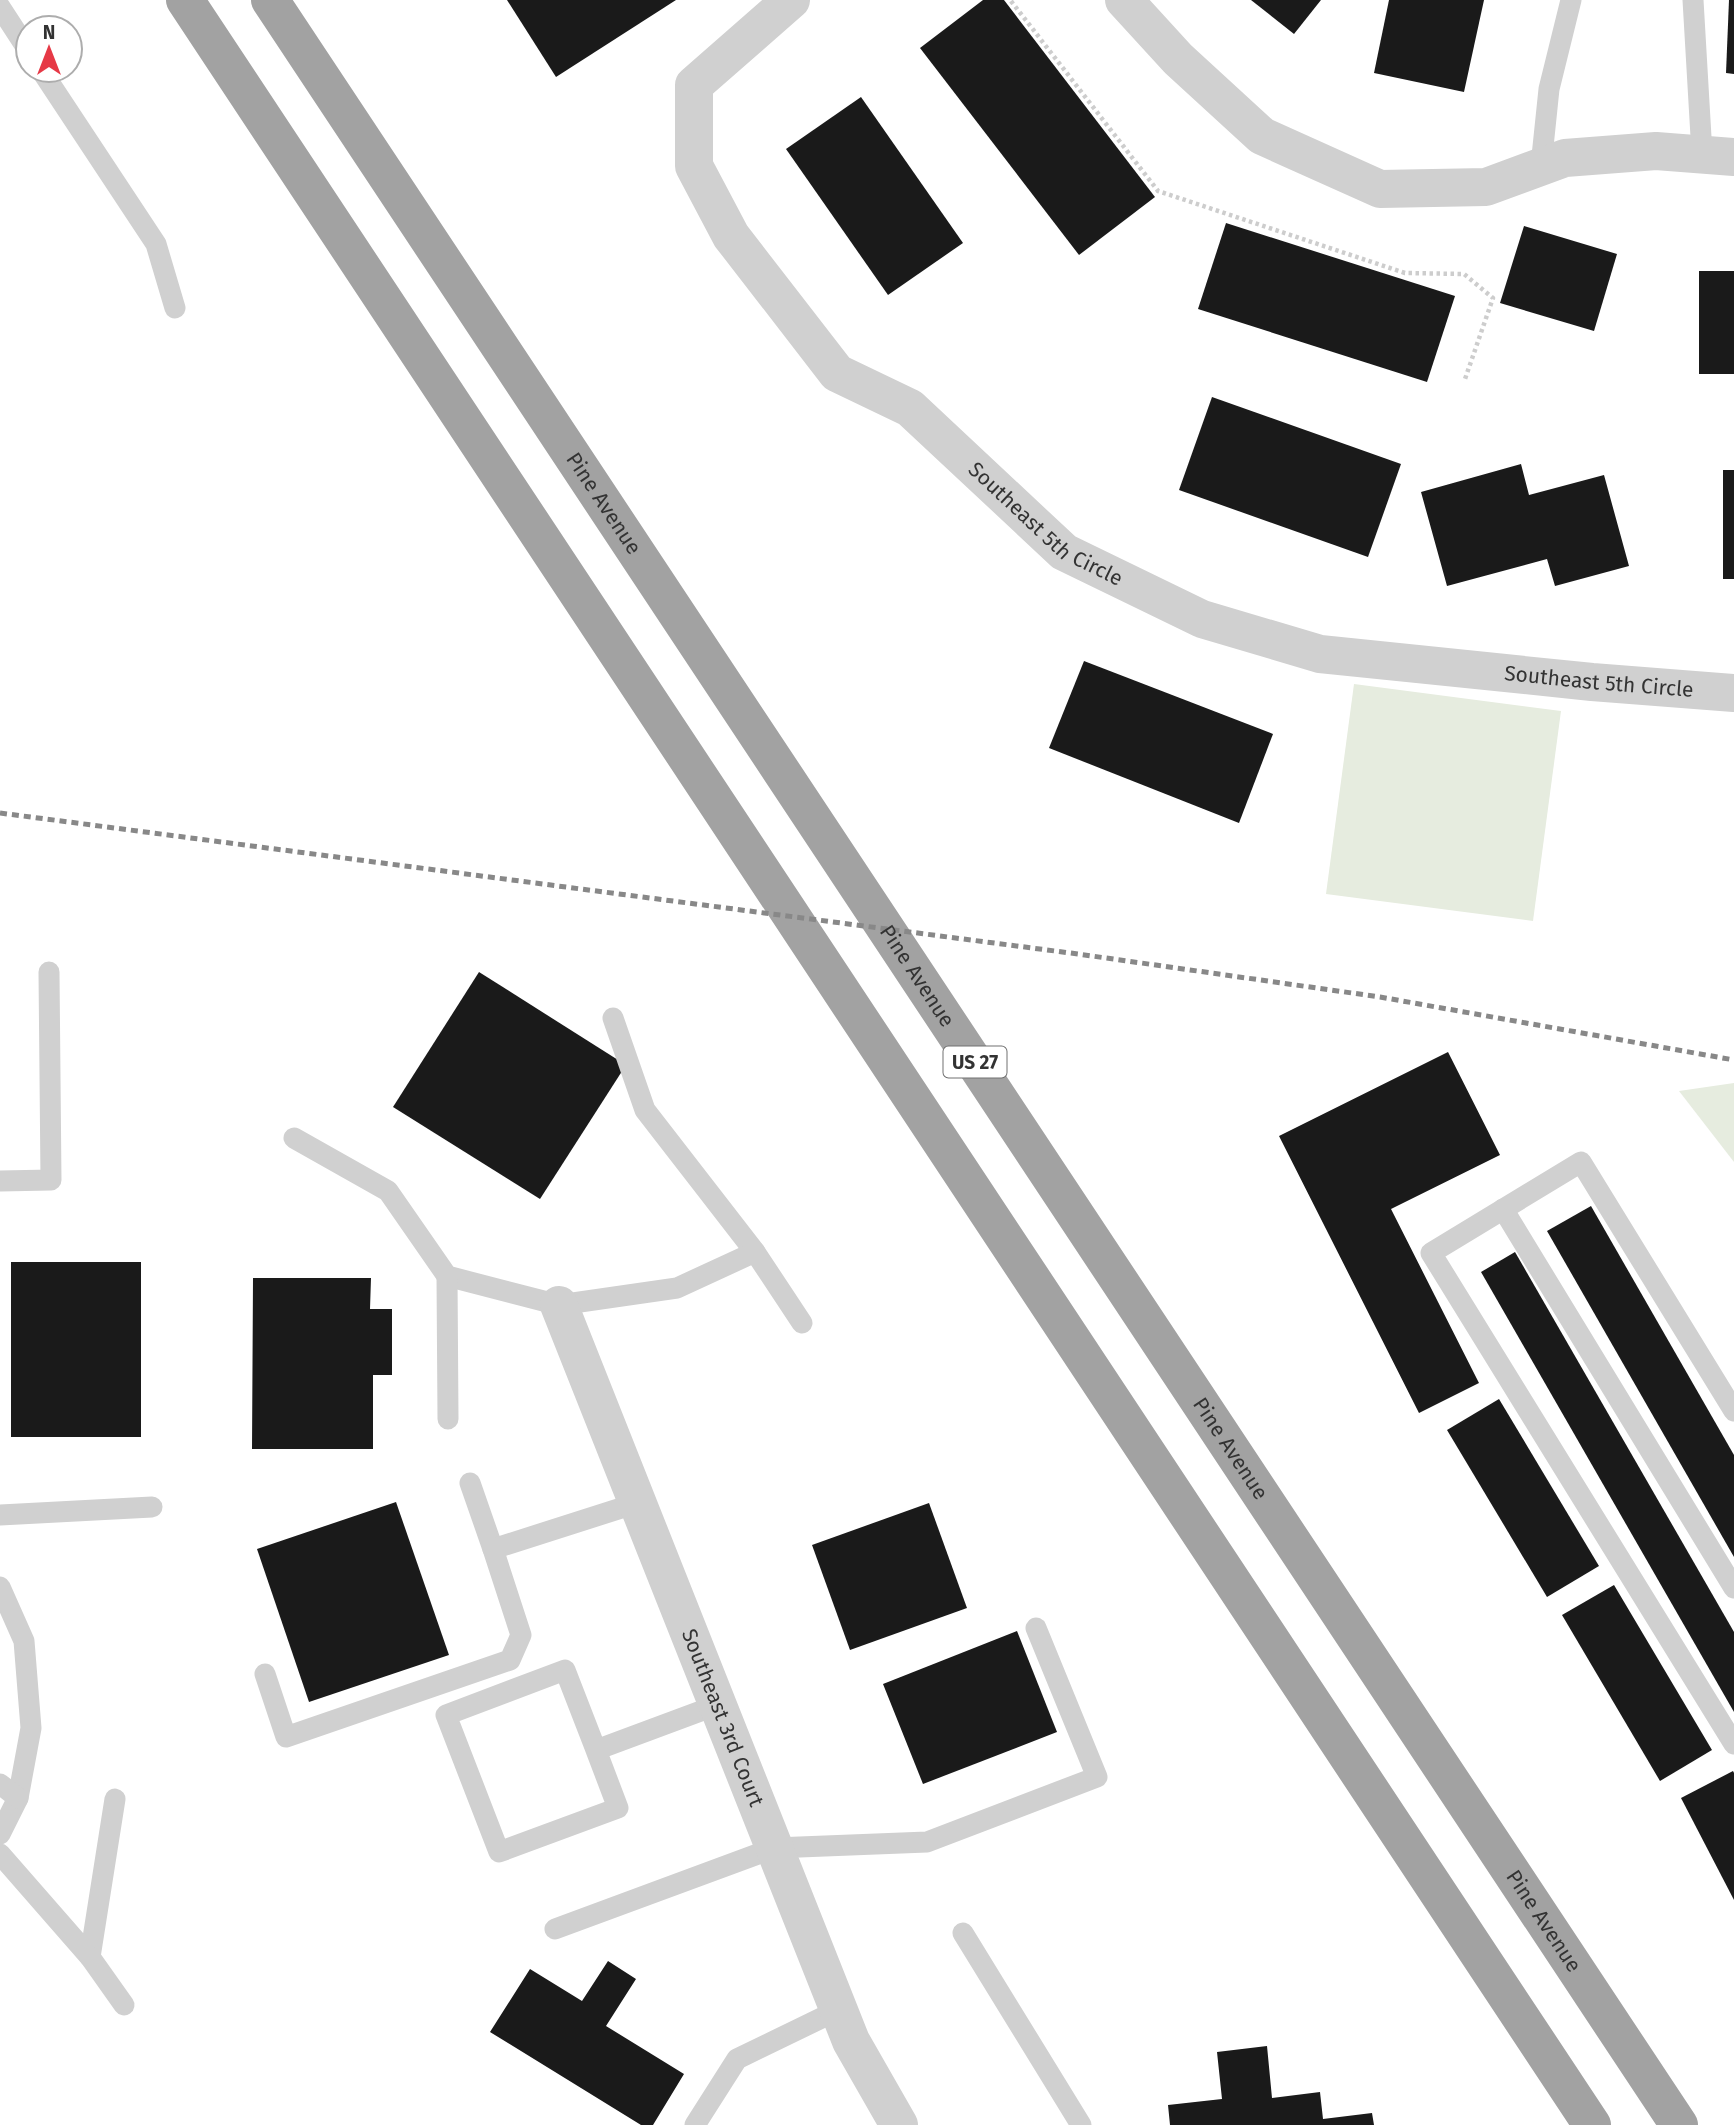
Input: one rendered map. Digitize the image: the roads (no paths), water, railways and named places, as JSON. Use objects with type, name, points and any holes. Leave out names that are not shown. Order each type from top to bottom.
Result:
[{"type":"highway","points":[[185,0],[1592,2125]]},
{"type":"highway","name":"Pine Avenue","points":[[270,0],[1679,2125]]},
{"type":"street","name":"Southeast 5th Circle","points":[[791,0],[694,85],[694,166],[731,236],[837,373],[910,408],[1065,552],[1202,619],[1320,654],[1734,693]]},
{"type":"street","points":[[1124,0],[1178,59],[1262,136],[1380,189],[1486,187],[1541,166],[1578,156],[1656,151],[1718,155]]},
{"type":"street","name":"Southeast 3rd Court","points":[[559,1305],[838,2010],[851,2041],[900,2125]]},
{"type":"lane","points":[[1541,166],[1549,89],[1571,0]]},
{"type":"lane","points":[[1693,0],[1718,155]]},
{"type":"lane","points":[[0,7],[14,28]]},
{"type":"lane","points":[[50,84],[156,244],[174,308]]},
{"type":"lane","points":[[0,1181],[51,1180],[49,972]]},
{"type":"lane","points":[[613,1018],[645,1110],[755,1252],[802,1323]]},
{"type":"lane","points":[[294,1138],[388,1191],[447,1276],[448,1419]]},
{"type":"lane","points":[[1734,1410],[1581,1162],[1431,1254],[1734,1744]]},
{"type":"lane","points":[[1503,1209],[1734,1588]]},
{"type":"lane","points":[[447,1276],[559,1305],[677,1288],[755,1252]]},
{"type":"lane","points":[[265,1674],[286,1737],[510,1660],[521,1635],[470,1483]]},
{"type":"lane","points":[[493,1549],[637,1503]]},
{"type":"lane","points":[[0,1514],[152,1507]]},
{"type":"lane","points":[[0,1587],[24,1641],[31,1728],[18,1798],[0,1834]]},
{"type":"lane","points":[[555,1929],[774,1848],[927,1842],[1097,1777],[1036,1628]]},
{"type":"lane","points":[[565,1670],[596,1750],[618,1808],[499,1853],[446,1715],[565,1670]]},
{"type":"lane","points":[[596,1750],[717,1705]]},
{"type":"lane","points":[[0,1784],[18,1798]]},
{"type":"lane","points":[[90,1957],[115,1799]]},
{"type":"lane","points":[[0,1854],[90,1957],[124,2005]]},
{"type":"lane","points":[[963,1933],[1081,2125]]},
{"type":"lane","points":[[695,2125],[737,2059],[838,2010]]},
{"type":"railway","points":[[0,813],[1078,954],[1380,997],[1734,1060]]}]
